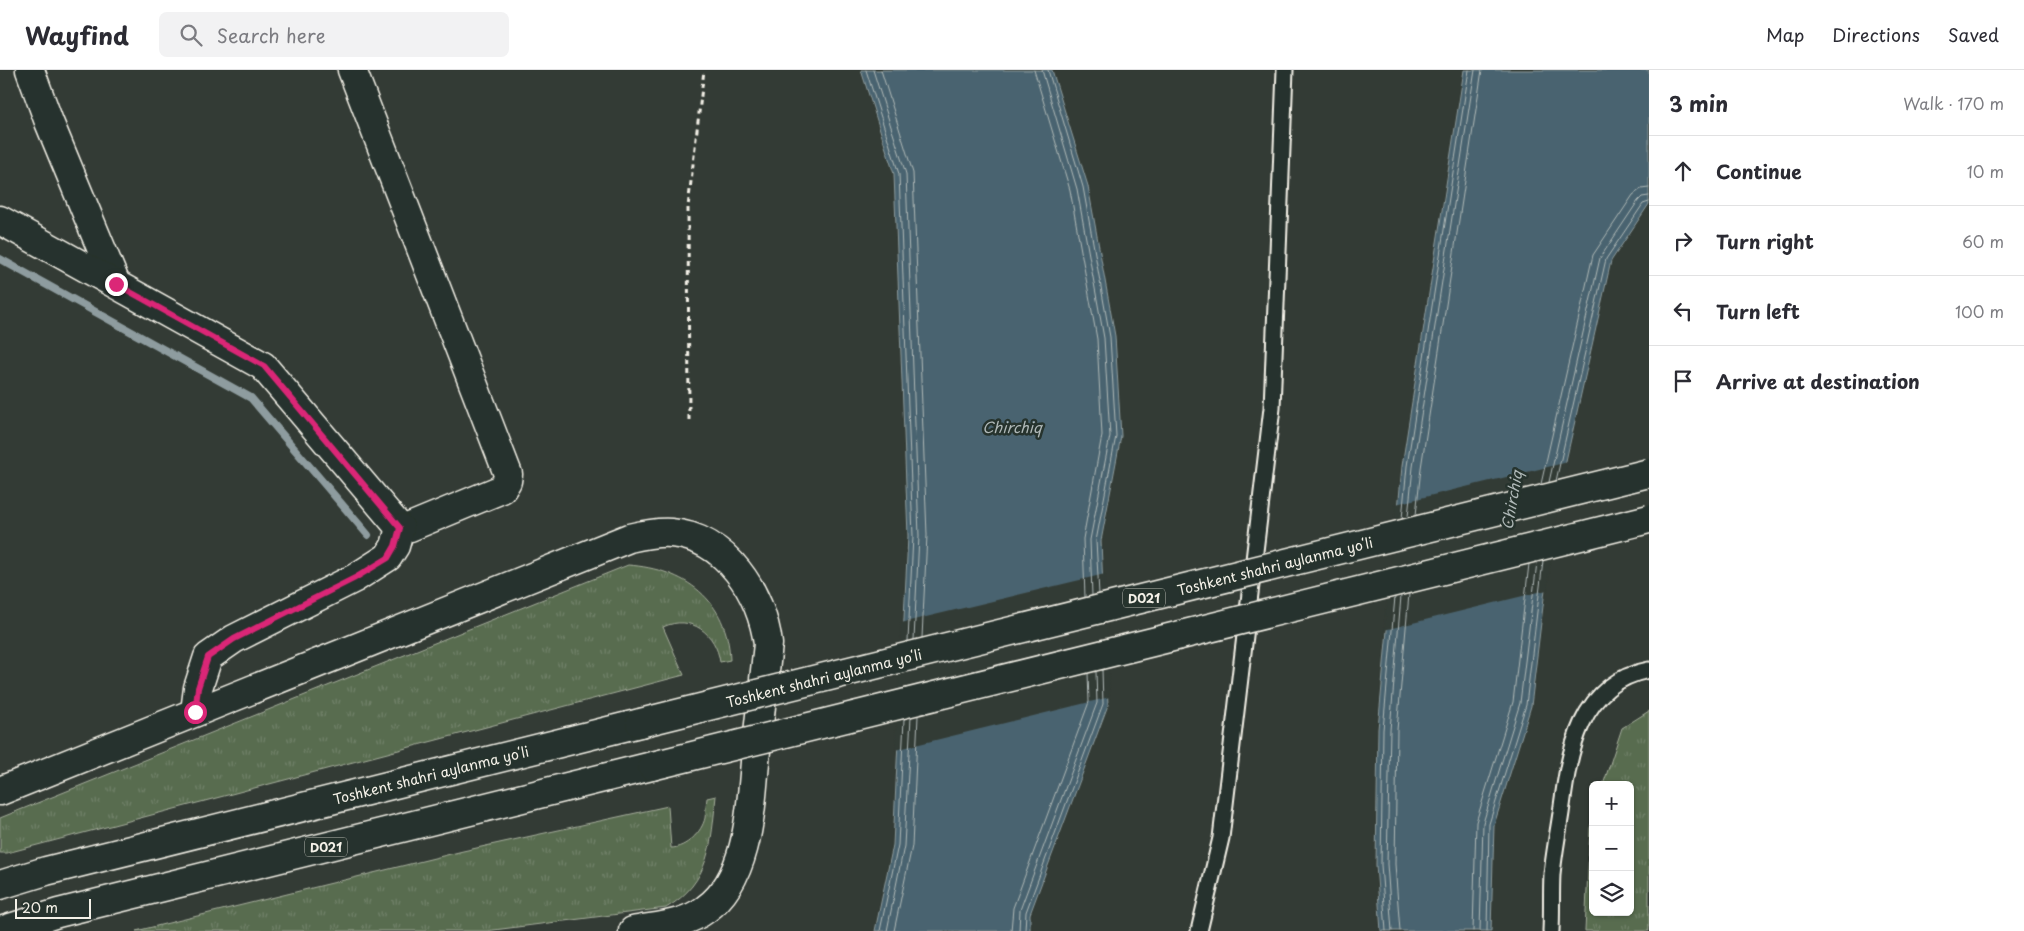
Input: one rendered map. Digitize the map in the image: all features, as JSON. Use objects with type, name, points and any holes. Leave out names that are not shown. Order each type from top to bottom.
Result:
[{"type":"main road","points":[[30,70],[49,122],[116,284]]},
{"type":"main road","points":[[352,70],[508,474],[508,481],[502,489],[410,527],[400,528]]},
{"type":"main road","points":[[0,220],[264,366],[400,528]]},
{"type":"main road","name":"Toshkent shahri aylanma yoʻli","points":[[0,885],[46,871],[1649,473]]},
{"type":"main road","name":"D021","points":[[0,931],[58,913],[1649,519]]},
{"type":"main road","points":[[195,712],[198,688],[208,657],[234,639],[355,578],[388,558],[395,546],[400,528]]},
{"type":"main road","points":[[0,791],[628,538],[672,533],[692,538],[710,546],[732,564],[750,587],[759,608],[768,644],[748,821],[736,870],[719,898],[707,909],[663,928],[633,931]]},
{"type":"main road","points":[[0,871],[46,871]]},
{"type":"main road","points":[[35,931],[58,913]]},
{"type":"lane","points":[[1199,931],[1221,838],[1272,408],[1285,70]]},
{"type":"lane","points":[[1551,931],[1552,874],[1566,773],[1575,737],[1589,709],[1606,688],[1633,673],[1649,670]]},
{"type":"path","points":[[689,420],[688,207],[704,70]]},
{"type":"green space","points":[[628,565],[668,573],[685,581],[700,592],[712,605],[721,620],[727,639],[730,660],[720,662],[713,642],[700,629],[683,623],[673,624],[663,627],[684,675],[7,853],[0,853],[0,818]]},
{"type":"green space","points":[[1649,711],[1649,931],[1585,931],[1589,849],[1589,916],[1634,916],[1634,781],[1604,781],[1622,728]]},
{"type":"green space","points":[[716,796],[710,845],[706,860],[692,886],[681,898],[666,908],[486,931],[136,931],[463,851],[668,806],[671,848],[677,847],[688,842],[701,829],[705,818],[707,798]]},
{"type":"water","name":"Chirchiq","points":[[861,70],[1052,70],[1088,186],[1115,336],[1121,436],[1101,541],[1108,705],[1030,914],[1030,931],[875,931],[893,845],[908,536],[894,174]]},
{"type":"water","name":"Chirchiq","points":[[1464,70],[1649,70],[1649,204],[1611,261],[1554,514],[1531,706],[1494,825],[1491,931],[1381,931],[1376,865],[1378,729],[1402,466]]},
{"type":"pier","points":[[1568,462],[1556,515],[1547,590],[1384,630],[1396,504]]},
{"type":"pier","points":[[1105,574],[1110,697],[895,750],[901,623]]},
{"type":"waterway","points":[[0,259],[251,398],[368,535]]},
{"type":"route","points":[[116,284],[264,366],[400,528],[395,546],[388,558],[355,578],[234,639],[208,657],[198,688],[195,712]]}]
